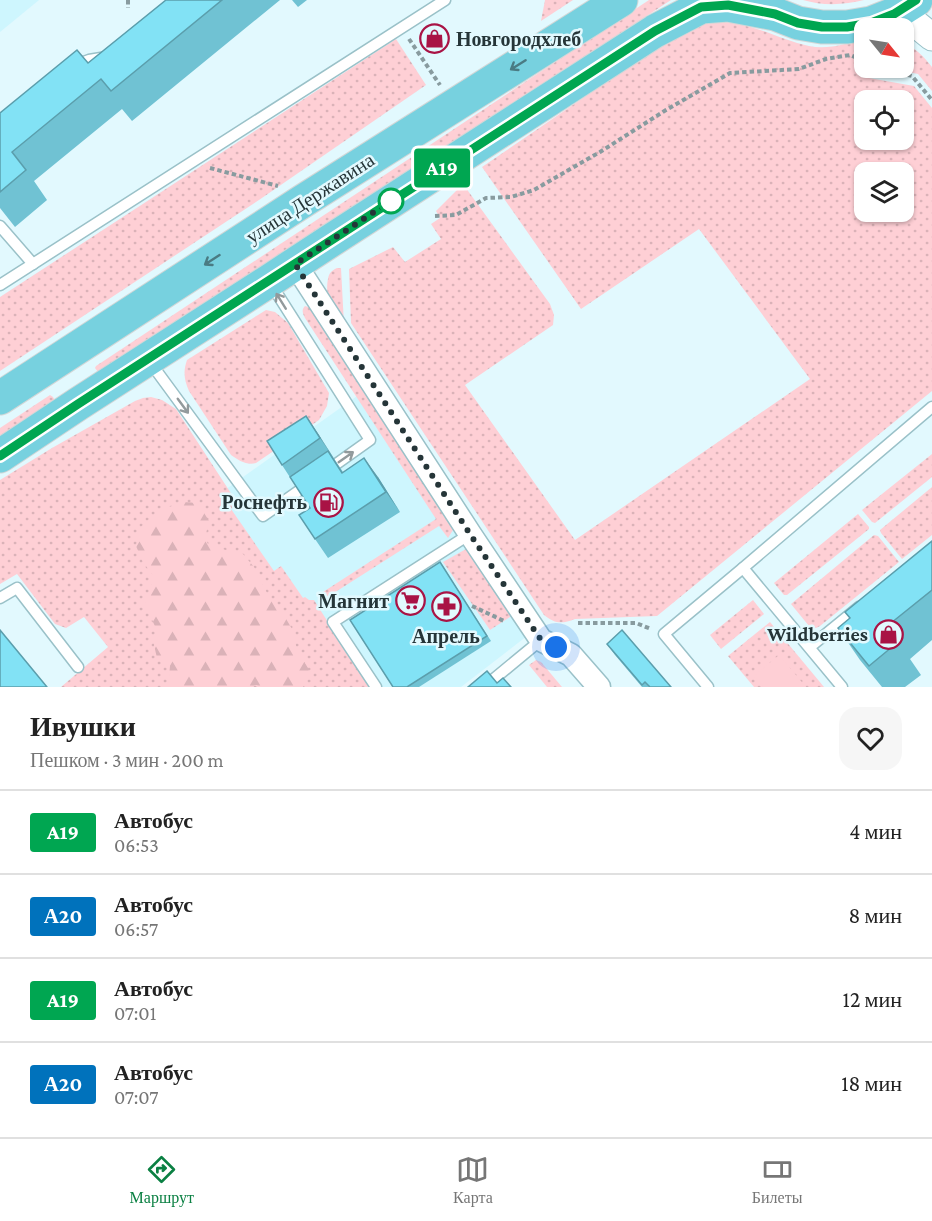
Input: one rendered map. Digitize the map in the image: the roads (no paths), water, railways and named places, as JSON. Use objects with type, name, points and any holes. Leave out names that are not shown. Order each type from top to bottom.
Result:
[{"type":"main road","name":"улица Державина","points":[[0,398],[303,201],[621,0]]},
{"type":"main road","points":[[0,456],[655,31],[701,7],[728,5],[763,7],[798,23],[822,27],[847,27],[871,23],[905,7]]},
{"type":"main road","points":[[52,364],[78,404]]},
{"type":"street","points":[[905,7],[911,20],[932,37]]},
{"type":"street","points":[[282,272],[470,534],[541,640],[571,655],[599,687]]},
{"type":"lane","points":[[0,285],[445,0]]},
{"type":"lane","points":[[68,70],[88,60],[116,56]]},
{"type":"lane","points":[[0,226],[33,264]]},
{"type":"lane","points":[[148,359],[263,516],[370,440],[282,272]]},
{"type":"lane","points":[[708,687],[664,634],[932,407]]},
{"type":"lane","points":[[376,687],[333,622],[470,534]]},
{"type":"lane","points":[[743,568],[842,687]]},
{"type":"lane","points":[[0,598],[17,588],[78,667]]},
{"type":"lane","points":[[810,647],[872,597]]},
{"type":"lane","points":[[484,687],[541,640]]},
{"type":"place","name":"Новгородхлеб","points":[[435,39]]},
{"type":"place","name":"Роснефть","points":[[328,502]]},
{"type":"place","name":"Магнит","points":[[410,601]]},
{"type":"place","name":"Апрель","points":[[446,606]]},
{"type":"place","name":"Wildberries","points":[[889,634]]}]
